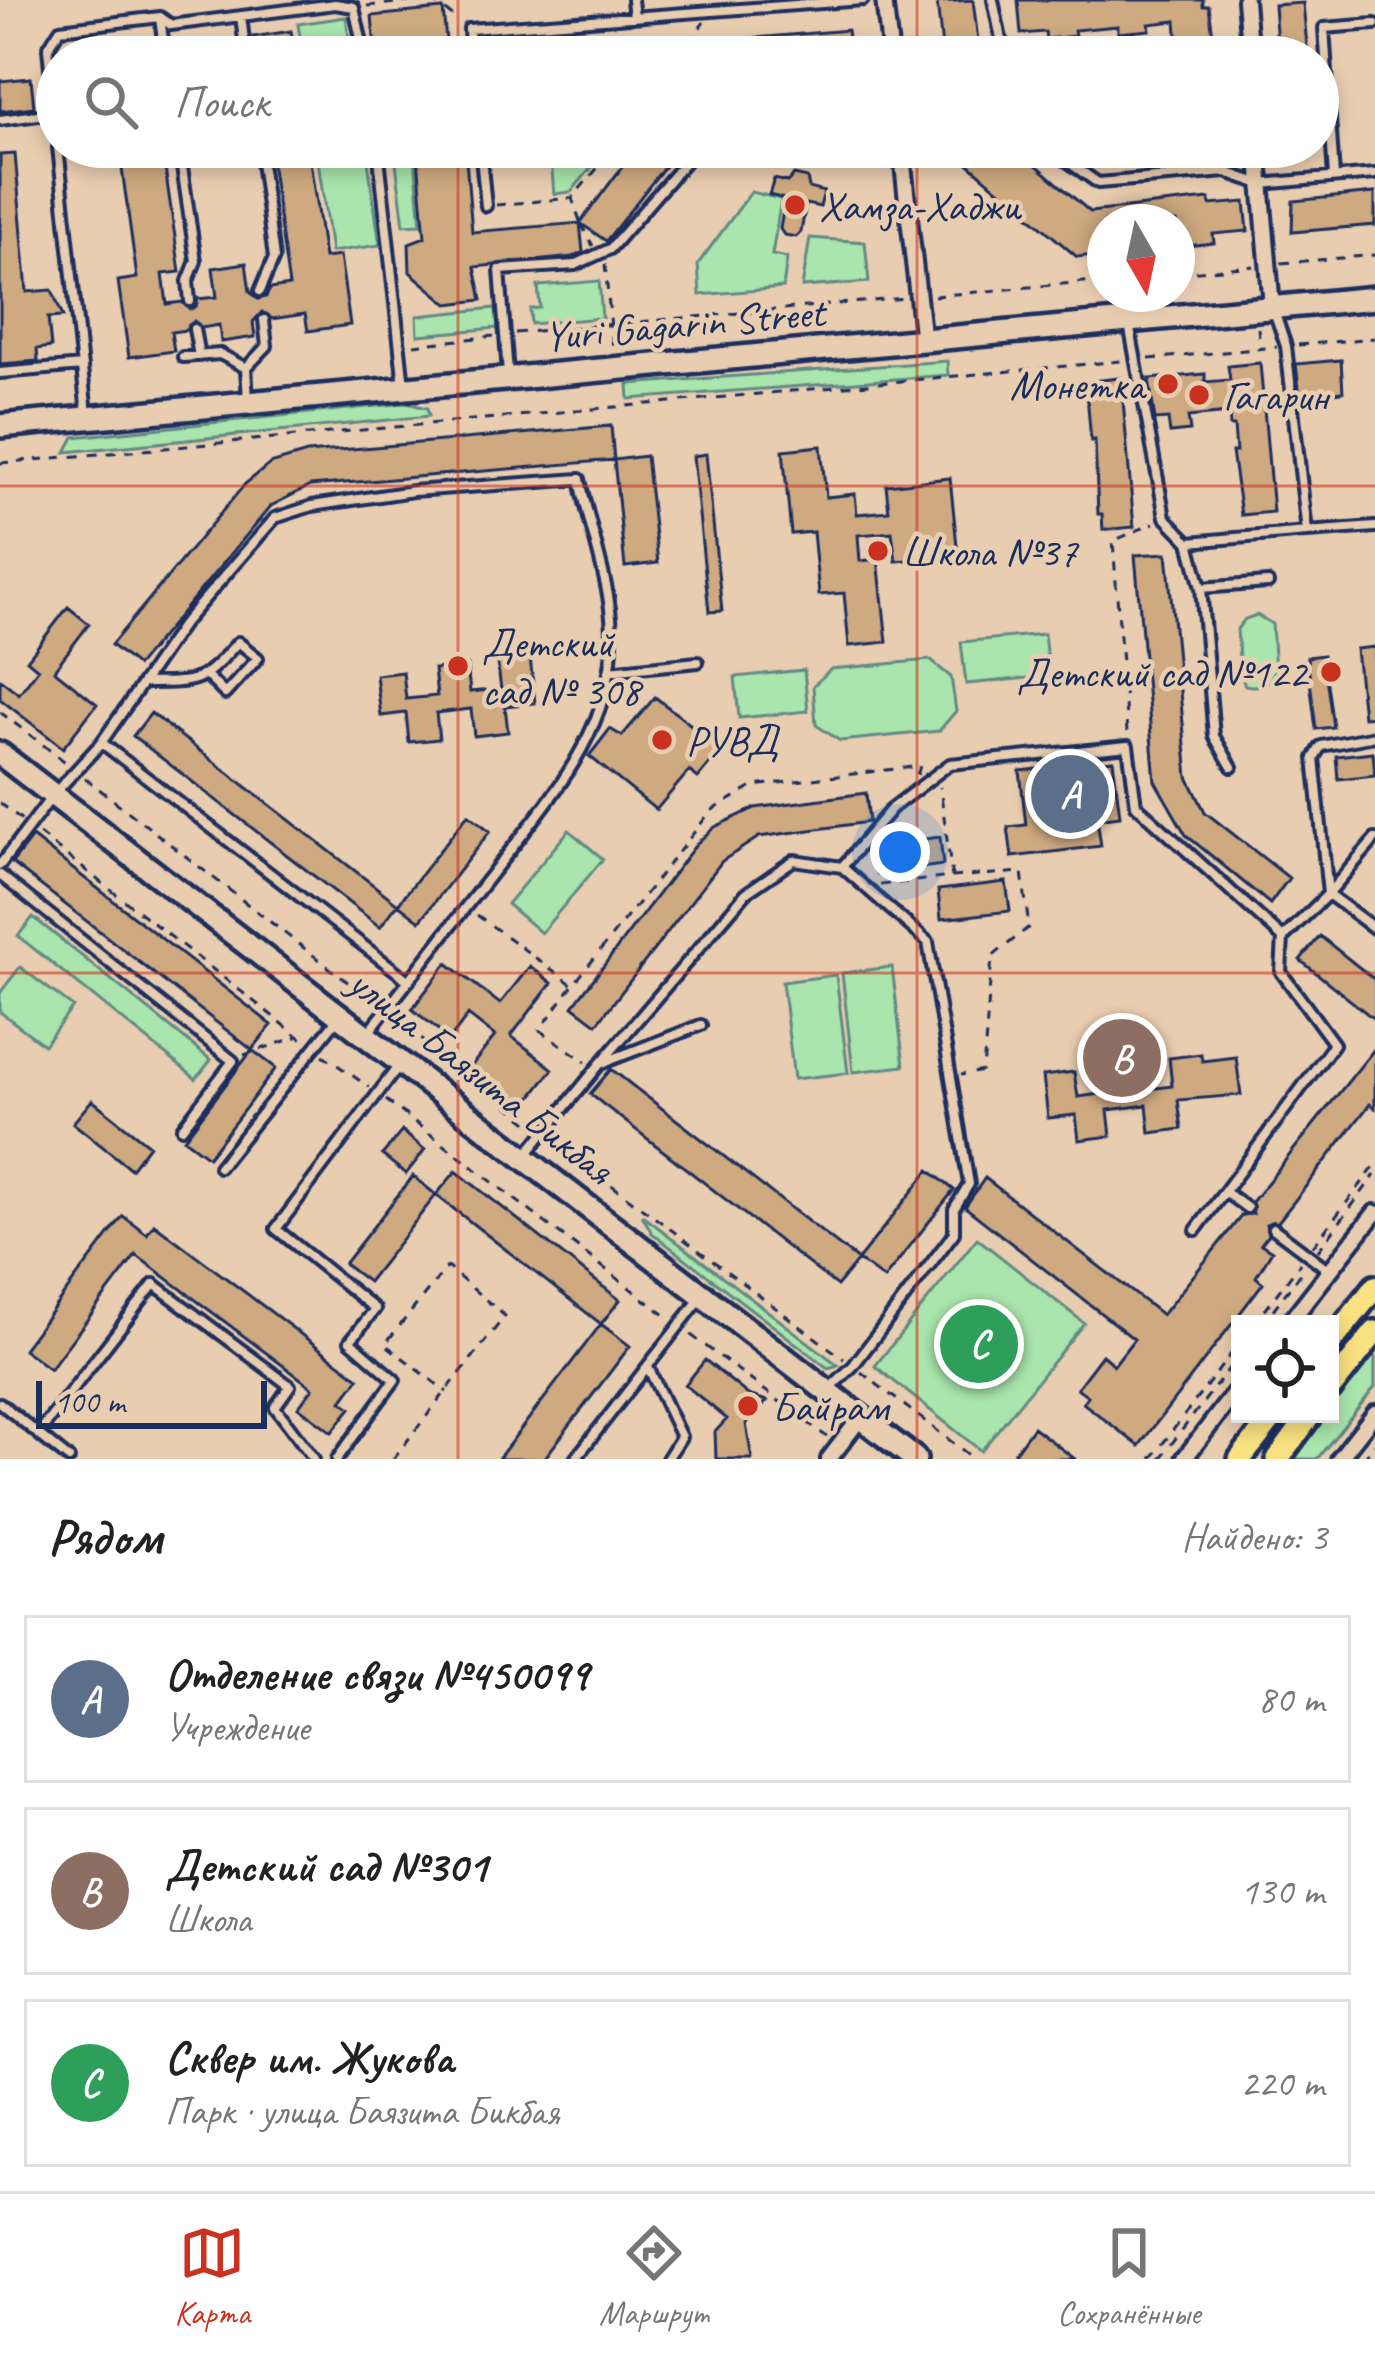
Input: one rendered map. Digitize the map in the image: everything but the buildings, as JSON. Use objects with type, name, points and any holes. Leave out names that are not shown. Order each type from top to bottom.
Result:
[{"type":"main road","name":"Yuri Gagarin Street","points":[[0,426],[1375,298]]},
{"type":"main road","name":"улица Баязита Бикбая","points":[[0,754],[915,1459]]},
{"type":"main road","points":[[1339,1333],[1375,1287]]},
{"type":"main road","points":[[1339,1378],[1375,1332]]},
{"type":"main road","points":[[1240,1459],[1269,1423]]},
{"type":"main road","points":[[1278,1459],[1304,1423]]},
{"type":"street","points":[[884,0],[888,36]]},
{"type":"street","points":[[1245,0],[1248,36]]},
{"type":"street","points":[[903,168],[923,342]]},
{"type":"street","points":[[1260,168],[1272,308]]},
{"type":"street","points":[[1295,1315],[1375,1213]]},
{"type":"street","points":[[1184,1459],[1231,1398]]},
{"type":"street","points":[[1339,1459],[1375,1413]]},
{"type":"street","points":[[834,1453],[861,1418]]},
{"type":"lane","points":[[632,0],[634,17]]},
{"type":"lane","points":[[470,36],[469,29],[863,0]]},
{"type":"lane","points":[[993,0],[1000,36]]},
{"type":"lane","points":[[56,36],[60,29],[160,17],[171,25],[335,4],[354,8],[360,36]]},
{"type":"lane","points":[[241,16],[244,36]]},
{"type":"lane","points":[[160,17],[162,36]]},
{"type":"lane","points":[[1325,36],[1324,28],[1375,23]]},
{"type":"lane","points":[[0,120],[36,115]]},
{"type":"lane","points":[[60,168],[88,418]]},
{"type":"lane","points":[[182,168],[196,261],[188,281],[190,301]]},
{"type":"lane","points":[[260,291],[274,258],[262,168]]},
{"type":"lane","points":[[380,168],[405,387]]},
{"type":"lane","points":[[482,168],[486,206]]},
{"type":"lane","points":[[508,376],[500,270],[575,265],[610,249],[680,168]]},
{"type":"lane","points":[[1076,168],[1097,183],[1226,172],[1261,184],[1375,174]]},
{"type":"lane","points":[[1170,168],[1171,177]]},
{"type":"lane","points":[[1333,168],[1334,177]]},
{"type":"lane","points":[[1272,308],[1286,346],[1307,532]]},
{"type":"lane","points":[[248,402],[246,368],[267,346],[264,320]]},
{"type":"lane","points":[[1129,323],[1166,517],[1189,542],[1201,588],[1214,736],[1232,767]]},
{"type":"lane","points":[[194,329],[199,356]]},
{"type":"lane","points":[[183,357],[220,354],[246,368]]},
{"type":"lane","points":[[0,373],[82,366]]},
{"type":"lane","points":[[0,865],[53,795],[101,743],[183,624],[275,518],[312,506],[540,479],[580,479],[590,531],[608,583],[612,658],[600,710],[564,779],[366,1035]]},
{"type":"lane","points":[[1189,542],[1375,526]]},
{"type":"lane","points":[[1201,588],[1268,583]]},
{"type":"lane","points":[[143,683],[187,683],[207,676],[238,642],[258,658],[225,694],[207,676]]},
{"type":"lane","points":[[609,671],[698,662]]},
{"type":"lane","points":[[1375,736],[1321,746],[1314,758],[1328,894],[1375,929]]},
{"type":"lane","points":[[101,743],[409,981]]},
{"type":"lane","points":[[842,867],[892,808],[950,764],[1128,746],[1136,805],[1283,938]]},
{"type":"lane","points":[[1196,1230],[1334,1044],[1281,972],[1283,938],[1375,839]]},
{"type":"lane","points":[[524,1157],[746,893],[794,860],[842,867],[928,941],[969,1184],[954,1209],[954,1233],[853,1366],[827,1391]]},
{"type":"lane","points":[[0,875],[233,1061],[182,1128]]},
{"type":"lane","points":[[219,1166],[340,1015]]},
{"type":"lane","points":[[598,1066],[700,1025]]},
{"type":"lane","points":[[337,1459],[395,1380],[350,1341],[375,1309],[275,1228],[401,1063]]},
{"type":"lane","points":[[1226,1192],[1247,1208]]},
{"type":"lane","points":[[1274,1228],[1330,1271]]},
{"type":"lane","points":[[38,1434],[154,1284],[290,1386],[274,1407],[314,1459]]},
{"type":"lane","points":[[575,1459],[702,1295]]},
{"type":"lane","points":[[648,1367],[681,1437],[667,1459]]},
{"type":"lane","points":[[0,1403],[70,1459]]},
{"type":"path","points":[[354,8],[429,0],[469,29]]},
{"type":"path","points":[[694,36],[712,11]]},
{"type":"path","points":[[607,36],[614,18]]},
{"type":"path","points":[[486,206],[572,198],[598,168]]},
{"type":"path","points":[[572,198],[608,268],[614,367]]},
{"type":"path","points":[[401,347],[611,323],[1087,282]]},
{"type":"path","points":[[0,464],[1375,338]]},
{"type":"path","points":[[1128,746],[1113,541],[1166,517]]},
{"type":"path","points":[[0,712],[542,1134],[974,1459]]},
{"type":"path","points":[[598,1066],[540,1030],[711,811],[754,785],[920,766],[912,793]]},
{"type":"path","points":[[938,773],[952,878]]},
{"type":"path","points":[[0,803],[680,1327],[834,1453]]},
{"type":"path","points":[[865,887],[1022,872],[1029,927],[992,957],[983,1071],[952,1076]]},
{"type":"path","points":[[466,907],[573,985]]},
{"type":"path","points":[[233,1061],[298,1036]]},
{"type":"path","points":[[392,1459],[447,1392],[505,1316],[447,1267],[386,1344],[447,1392]]},
{"type":"path","points":[[1151,1459],[1231,1354]]},
{"type":"path","points":[[1160,1459],[1231,1366]]},
{"type":"path","points":[[1364,1459],[1375,1444]]},
{"type":"green space","points":[[346,17],[349,36],[300,36],[298,24]]},
{"type":"green space","points":[[319,168],[369,168],[380,245],[331,252]]},
{"type":"green space","points":[[397,168],[416,168],[421,224],[404,225]]},
{"type":"green space","points":[[552,168],[591,168],[571,192],[554,194]]},
{"type":"green space","points":[[751,192],[781,199],[772,255],[787,258],[783,288],[700,295],[698,264]]},
{"type":"green space","points":[[810,238],[865,242],[869,282],[802,287]]},
{"type":"green space","points":[[599,281],[602,318],[531,324],[530,309],[540,308],[538,286]]},
{"type":"green space","points":[[496,308],[498,328],[418,335],[417,316]]},
{"type":"green space","points":[[947,361],[948,375],[629,399],[628,384]]},
{"type":"green space","points":[[406,403],[427,408],[429,416],[66,452],[74,437]]},
{"type":"green space","points":[[1257,615],[1272,624],[1275,671],[1267,682],[1250,686],[1240,673],[1237,629],[1245,619]]},
{"type":"green space","points":[[1044,634],[1049,676],[966,684],[961,642]]},
{"type":"green space","points":[[930,660],[951,677],[956,711],[939,731],[840,741],[816,725],[813,686],[831,669]]},
{"type":"green space","points":[[804,670],[808,711],[739,718],[735,677]]},
{"type":"green space","points":[[569,830],[603,859],[541,933],[507,904]]},
{"type":"green space","points":[[33,917],[211,1060],[196,1079],[18,936]]},
{"type":"green space","points":[[20,967],[73,1007],[44,1045],[0,1012],[0,993]]},
{"type":"green space","points":[[892,967],[904,1066],[853,1072],[842,973]]},
{"type":"green space","points":[[836,975],[848,1073],[794,1079],[782,982]]},
{"type":"green space","points":[[642,1215],[838,1365],[828,1368],[652,1233]]},
{"type":"green space","points":[[977,1238],[1084,1323],[981,1451],[875,1366]]},
{"type":"green space","points":[[1375,1352],[1375,1387],[1317,1459],[1287,1459],[1316,1423],[1339,1423],[1339,1394]]},
{"type":"place","name":"Хамза-Хаджи","points":[[795,205]]},
{"type":"place","name":"Монетка","points":[[1168,384]]},
{"type":"place","name":"Гагарин","points":[[1199,395]]},
{"type":"place","name":"Школа №37","points":[[878,551]]},
{"type":"place","name":"Детский сад № 308","points":[[458,666]]},
{"type":"place","name":"Детский сад №122","points":[[1331,672]]},
{"type":"place","name":"РУВД","points":[[662,740]]},
{"type":"place","name":"Отделение связи №450099","points":[[1070,794]]},
{"type":"place","name":"Детский сад №301","points":[[1122,1058]]},
{"type":"place","name":"Сквер им. Жукова","points":[[979,1344]]},
{"type":"place","name":"Байрам","points":[[748,1406]]}]
